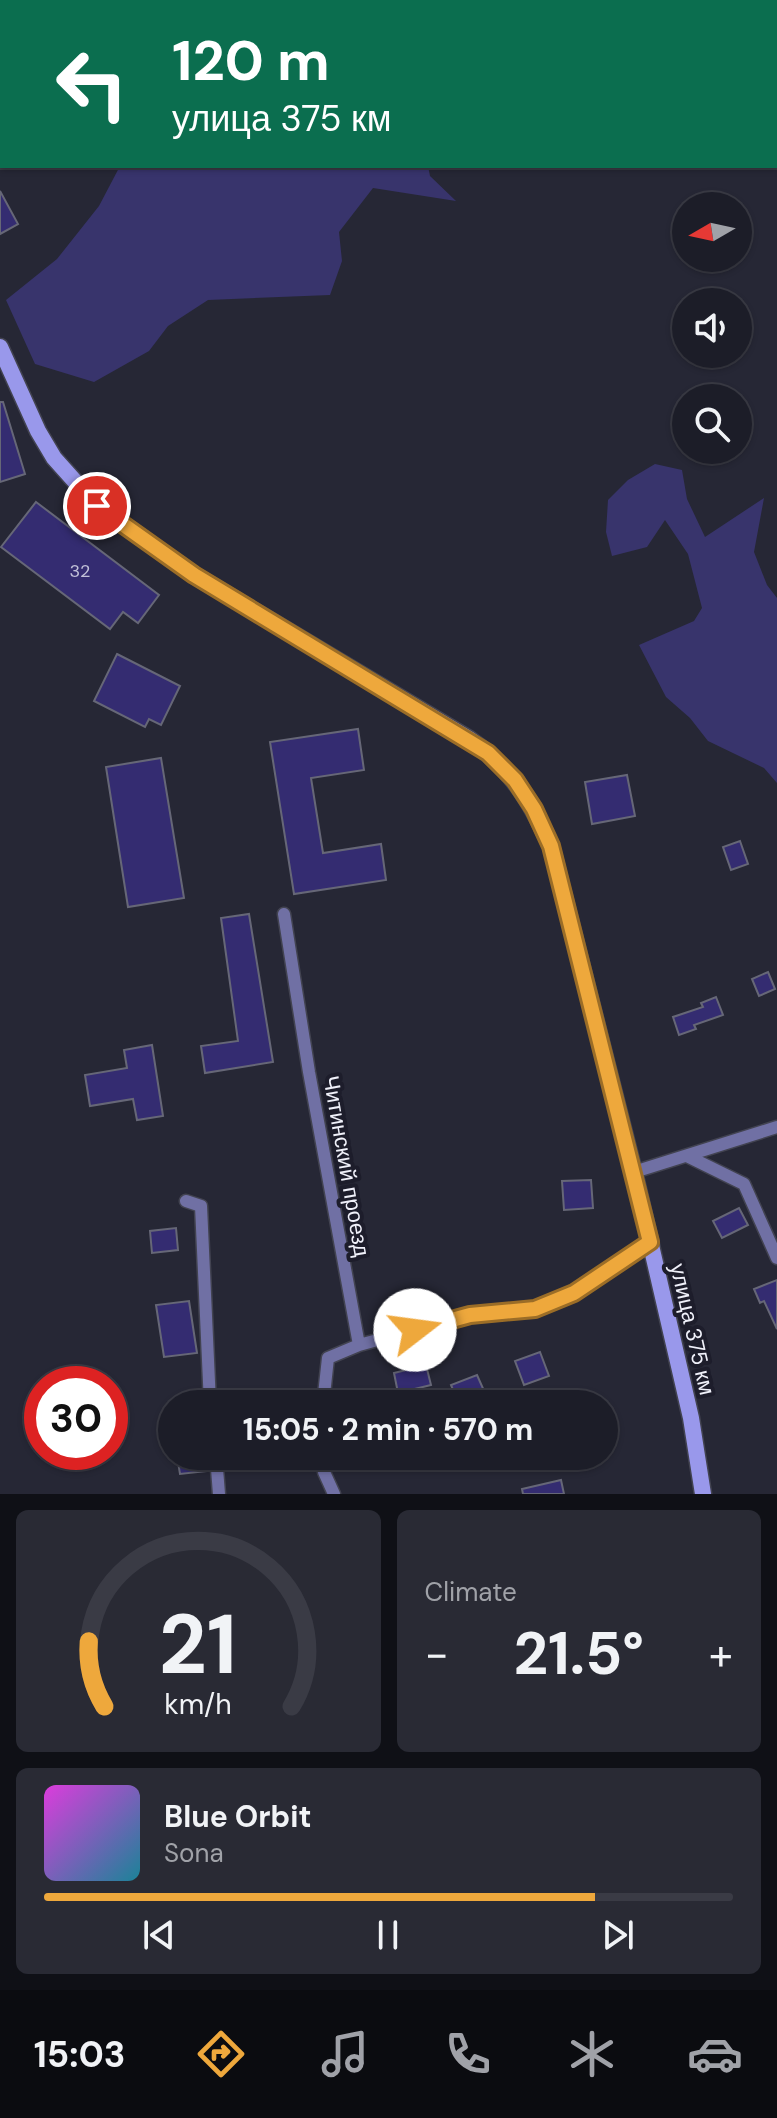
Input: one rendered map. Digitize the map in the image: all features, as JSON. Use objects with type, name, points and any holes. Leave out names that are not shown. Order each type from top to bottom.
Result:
[{"type":"main road","name":"улица 375 км","points":[[0,347],[38,431],[54,458],[97,506],[194,575],[469,739],[515,780],[534,809],[551,846],[634,1172],[691,1418],[703,1494]]},
{"type":"street","name":"Читинский проезд","points":[[284,914],[309,1072],[359,1345]]},
{"type":"street","points":[[634,1172],[777,1127]]},
{"type":"street","points":[[687,1156],[744,1184],[777,1258]]},
{"type":"street","points":[[186,1201],[201,1206],[209,1390]]},
{"type":"street","points":[[325,1390],[328,1358],[359,1345],[470,1315],[535,1309],[574,1293],[650,1242]]},
{"type":"street","points":[[217,1470],[219,1494]]},
{"type":"street","points":[[324,1470],[334,1494]]},
{"type":"shaded area","points":[[119,168],[428,168],[430,176],[456,201],[373,188],[339,232],[342,261],[330,295],[208,300],[168,326],[149,351],[94,382],[35,364],[6,300],[57,259],[99,206]]},
{"type":"shaded area","points":[[655,464],[682,470],[687,499],[705,537],[764,498],[754,552],[767,585],[777,598],[777,783],[764,768],[708,741],[690,718],[666,697],[639,645],[694,621],[702,608],[688,554],[665,520],[647,547],[612,556],[606,532],[608,500],[628,480]]},
{"type":"building","points":[[0,191],[18,224],[0,234]]},
{"type":"building","points":[[0,402],[3,402],[25,474],[0,482]]},
{"type":"building","points":[[36,502],[159,595],[138,623],[123,612],[110,629],[1,547]]},
{"type":"building","points":[[117,654],[180,686],[161,725],[149,719],[145,727],[94,701]]},
{"type":"building","points":[[358,729],[364,770],[311,778],[323,853],[381,844],[386,880],[294,894],[270,742]]},
{"type":"building","points":[[161,758],[184,898],[128,907],[106,767]]},
{"type":"building","points":[[627,775],[635,816],[592,824],[585,782]]},
{"type":"building","points":[[740,841],[748,864],[731,870],[723,847]]},
{"type":"building","points":[[249,914],[273,1062],[205,1073],[201,1046],[238,1041],[221,918]]},
{"type":"building","points":[[768,972],[775,989],[759,996],[752,979]]},
{"type":"building","points":[[716,997],[723,1015],[694,1025],[696,1029],[679,1035],[673,1017],[703,1007],[701,1003]]},
{"type":"building","points":[[152,1045],[163,1116],[137,1120],[133,1099],[90,1106],[85,1075],[127,1068],[124,1050]]},
{"type":"building","points":[[591,1180],[593,1208],[564,1210],[562,1181]]},
{"type":"building","points":[[739,1208],[748,1225],[722,1238],[713,1221]]},
{"type":"building","points":[[176,1228],[178,1250],[152,1253],[150,1231]]},
{"type":"building","points":[[777,1280],[777,1329],[764,1301],[760,1303],[754,1289]]},
{"type":"building","points":[[189,1301],[197,1353],[164,1357],[156,1305]]},
{"type":"building","points":[[540,1352],[549,1376],[524,1385],[515,1361]]},
{"type":"building","points":[[426,1365],[431,1385],[397,1390],[394,1373]]},
{"type":"building","points":[[477,1375],[484,1390],[453,1390],[451,1385]]},
{"type":"building","points":[[179,1470],[206,1470],[206,1471],[180,1474]]},
{"type":"building","points":[[561,1480],[564,1494],[523,1494],[522,1489]]},
{"type":"route","points":[[97,506],[194,575],[488,753],[515,780],[534,809],[551,846],[650,1242],[574,1293],[535,1309],[470,1315],[415,1330]]}]
